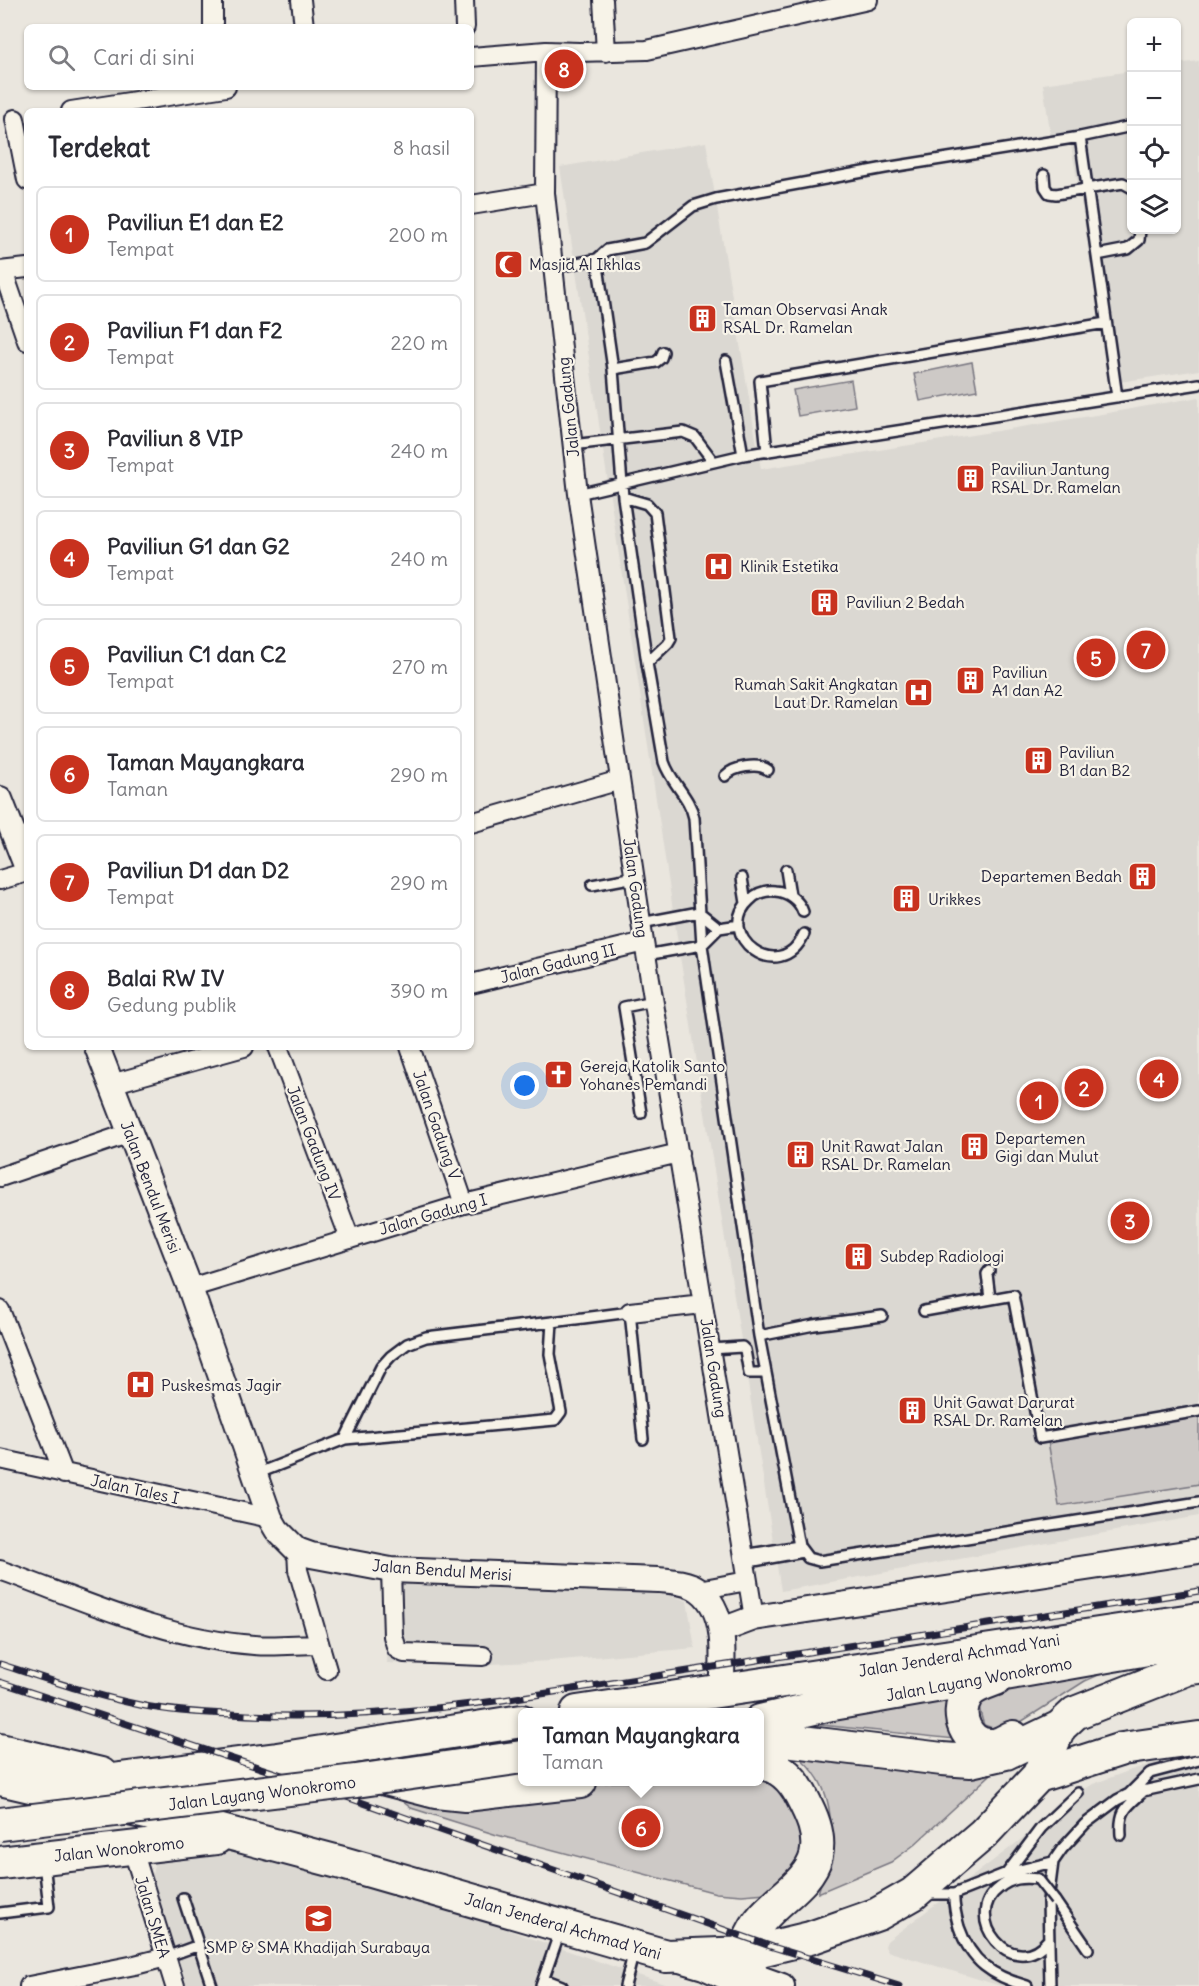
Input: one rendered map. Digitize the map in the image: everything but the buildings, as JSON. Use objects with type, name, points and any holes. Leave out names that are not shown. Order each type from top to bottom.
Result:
[{"type":"highway","name":"Jalan Jenderal Achmad Yani","points":[[608,1708],[1199,1619]]},
{"type":"highway","name":"Jalan Layang Wonokromo","points":[[764,1719],[827,1705],[1199,1640]]},
{"type":"highway","points":[[1003,1675],[972,1690],[964,1701],[961,1717],[964,1728],[976,1741],[990,1746],[1067,1720],[1189,1668],[1199,1667]]},
{"type":"highway","name":"Jalan Jenderal Achmad Yani","points":[[0,1779],[238,1835],[666,1956],[749,1970],[810,1938],[878,1914],[913,1894],[983,1834],[1038,1776],[1067,1720]]},
{"type":"highway","points":[[764,1738],[971,1761],[1006,1753],[1067,1720]]},
{"type":"highway","points":[[0,1796],[119,1778],[277,1759],[518,1722]]},
{"type":"highway","points":[[1038,1776],[1122,1749],[1199,1738]]},
{"type":"highway","points":[[0,1750],[119,1778]]},
{"type":"highway","name":"Jalan Layang Wonokromo","points":[[0,1824],[345,1782],[518,1758]]},
{"type":"highway","points":[[277,1759],[318,1761],[447,1795],[547,1786]]},
{"type":"highway","points":[[749,1970],[750,1938],[769,1908],[800,1881],[811,1868],[816,1856],[817,1835],[813,1821],[797,1788],[789,1777],[770,1764],[764,1763]]},
{"type":"highway","name":"Jalan Wonokromo","points":[[0,1849],[202,1826]]},
{"type":"highway","name":"Jalan Wonokromo","points":[[0,1863],[238,1835]]},
{"type":"street","points":[[213,0],[213,24]]},
{"type":"street","points":[[301,0],[304,24]]},
{"type":"street","points":[[464,0],[465,24]]},
{"type":"street","points":[[603,0],[606,52]]},
{"type":"street","points":[[474,57],[546,51],[647,50],[868,0]]},
{"type":"street","name":"Jalan Gadung","points":[[546,51],[545,193],[578,494],[645,949],[754,1618]]},
{"type":"street","points":[[90,108],[202,90]]},
{"type":"street","points":[[14,119],[24,166]]},
{"type":"street","points":[[474,205],[545,193]]},
{"type":"street","points":[[24,268],[2,271],[24,333]]},
{"type":"street","points":[[474,822],[620,780]]},
{"type":"street","points":[[0,799],[24,862]]},
{"type":"street","points":[[0,880],[24,871]]},
{"type":"street","name":"Jalan Gadung II","points":[[474,983],[645,949]]},
{"type":"street","name":"Jalan Bendul Merisi","points":[[98,1050],[190,1288],[270,1518],[277,1530],[297,1550],[311,1555],[391,1570],[658,1580],[688,1585],[699,1590]]},
{"type":"street","points":[[111,1084],[233,1050]]},
{"type":"street","name":"Jalan Gadung IV","points":[[279,1050],[350,1239]]},
{"type":"street","name":"Jalan Gadung V","points":[[411,1050],[464,1204]]},
{"type":"street","points":[[0,1177],[130,1133]]},
{"type":"street","name":"Jalan Gadung I","points":[[190,1288],[464,1204],[678,1153]]},
{"type":"street","points":[[630,1312],[703,1304]]},
{"type":"street","points":[[0,1310],[64,1474]]},
{"type":"street","name":"Jalan Tales I","points":[[0,1459],[270,1518]]},
{"type":"street","points":[[297,1550],[298,1570],[327,1670]]},
{"type":"street","points":[[722,1630],[754,1618],[1199,1551]]},
{"type":"street","points":[[0,1570],[141,1623],[195,1637],[255,1646],[319,1644]]},
{"type":"street","points":[[391,1570],[393,1636],[397,1649],[404,1653],[483,1656]]},
{"type":"street","points":[[721,1690],[722,1630],[714,1610],[699,1590],[747,1581]]},
{"type":"street","name":"Jalan SMEA","points":[[132,1847],[175,1986]]},
{"type":"street","points":[[29,1986],[166,1957]]},
{"type":"street","points":[[749,1970],[757,1977],[782,1986]]},
{"type":"lane","points":[[553,268],[597,259],[607,250],[645,243],[693,206],[716,199],[885,168],[1080,137],[1127,127]]},
{"type":"lane","points":[[1080,137],[1117,397]]},
{"type":"lane","points":[[1044,175],[1045,187],[1049,193],[1124,183],[1127,185]]},
{"type":"lane","points":[[1098,255],[1135,246],[1140,234]]},
{"type":"lane","points":[[597,259],[613,369],[623,497],[647,663],[664,762],[693,810],[702,945],[759,1336],[800,1546],[813,1561],[819,1561],[1199,1502]]},
{"type":"lane","points":[[767,452],[760,381],[1106,323]]},
{"type":"lane","points":[[613,369],[656,362],[662,358],[663,352]]},
{"type":"lane","points":[[726,361],[743,455]]},
{"type":"lane","points":[[578,494],[743,455],[1199,384]]},
{"type":"lane","points":[[572,445],[683,432],[695,436],[713,461]]},
{"type":"lane","points":[[623,497],[647,504],[655,513],[671,638],[668,644],[647,663]]},
{"type":"lane","points":[[724,776],[729,771],[758,766],[768,770]]},
{"type":"lane","points":[[786,870],[790,895]]},
{"type":"lane","points":[[592,885],[635,877]]},
{"type":"lane","points":[[742,878],[746,903]]},
{"type":"lane","points":[[803,912],[790,895],[781,891],[762,892],[746,903],[739,925],[743,940],[750,948],[767,957],[788,954],[796,948],[804,933]]},
{"type":"lane","points":[[641,923],[699,912],[719,928]]},
{"type":"lane","points":[[645,949],[702,945],[719,928],[739,925]]},
{"type":"lane","points":[[641,1113],[624,1007],[654,1001]]},
{"type":"lane","points":[[988,1270],[990,1299]]},
{"type":"lane","points":[[924,1311],[1014,1295],[1040,1438],[1199,1411]]},
{"type":"lane","points":[[345,1439],[381,1367],[407,1344],[426,1337],[630,1312],[643,1439]]},
{"type":"lane","points":[[759,1336],[814,1325],[882,1316]]},
{"type":"lane","points":[[254,1475],[345,1439],[555,1420],[561,1412],[550,1354],[552,1322]]},
{"type":"lane","points":[[711,1349],[742,1347],[745,1350],[749,1373],[765,1372]]},
{"type":"lane","points":[[743,1556],[800,1546]]},
{"type":"lane","points":[[1129,1794],[1150,1773],[1199,1760]]},
{"type":"lane","points":[[1050,1986],[1047,1941],[1048,1901],[1053,1863],[1062,1849],[1085,1824],[1117,1800],[1129,1794],[1199,1779]]},
{"type":"lane","points":[[1121,1835],[1120,1821],[1123,1812],[1146,1790]]},
{"type":"lane","points":[[1007,1873],[1041,1828],[1078,1793]]},
{"type":"lane","points":[[0,1913],[49,1907],[44,1857]]},
{"type":"lane","points":[[913,1894],[954,1894],[1007,1873],[1053,1863]]},
{"type":"lane","points":[[1047,1941],[1034,1952],[1023,1954],[1011,1953],[998,1945],[990,1932],[985,1916],[987,1902],[995,1890],[1007,1882],[1024,1877],[1038,1879],[1088,1949]]},
{"type":"lane","points":[[954,1894],[957,1919],[963,1937],[977,1961],[1005,1978],[1027,1986]]},
{"type":"lane","points":[[183,1898],[212,1986]]},
{"type":"lane","points":[[561,1927],[543,1982],[562,1986]]},
{"type":"lane","points":[[166,1957],[199,1945]]},
{"type":"lane","points":[[625,1986],[635,1947]]},
{"type":"shaded area","points":[[1199,61],[1199,370],[1113,383],[1069,134],[1051,137],[1043,84],[1127,72],[1127,234],[1181,234],[1181,63]]},
{"type":"shaded area","name":"Rumah Sakit Angkatan Laut Dr. Ramelan","points":[[706,142],[761,469],[1199,397],[1199,1516],[781,1591],[679,950],[560,167]]},
{"type":"shaded area","points":[[972,362],[977,390],[920,401],[914,374]]},
{"type":"shaded area","points":[[851,380],[855,406],[798,416],[793,390]]},
{"type":"shaded area","points":[[1199,1417],[1199,1484],[1059,1506],[1048,1441]]},
{"type":"shaded area","points":[[392,1571],[655,1589],[687,1601],[695,1648],[550,1661],[449,1666],[387,1663]]},
{"type":"shaded area","points":[[1103,1673],[1085,1681],[1013,1727],[998,1730],[984,1725],[980,1703],[988,1682]]},
{"type":"shaded area","points":[[962,1681],[974,1741],[802,1723]]},
{"type":"shaded area","points":[[771,1741],[1002,1764],[914,1845],[891,1862],[818,1893],[830,1839],[828,1804],[823,1787],[800,1758]]},
{"type":"shaded area","points":[[1199,1750],[1199,1986],[1001,1986],[887,1951],[885,1946],[887,1941],[1019,1841],[1067,1800],[1093,1784]]},
{"type":"shaded area","points":[[764,1768],[787,1780],[804,1840],[796,1867],[766,1893],[742,1895],[716,1893],[497,1835],[411,1808],[402,1801],[404,1797],[478,1797],[576,1786],[764,1786]]},
{"type":"shaded area","name":"SMP & SMA Khadijah Surabaya","points":[[204,1847],[301,1861],[670,1986],[181,1986],[150,1886],[155,1860]]},
{"type":"railway","points":[[0,1664],[104,1696],[163,1709],[265,1716],[367,1714],[503,1700],[1199,1591]]},
{"type":"railway","points":[[0,1682],[318,1787],[773,1947],[899,1986]]},
{"type":"place","name":"Balai RW IV","points":[[564,69]]},
{"type":"place","name":"Masjid Al Ikhlas","points":[[508,264]]},
{"type":"place","name":"Taman Observasi Anak RSAL Dr. Ramelan","points":[[702,318]]},
{"type":"place","name":"Paviliun Jantung RSAL Dr. Ramelan","points":[[970,478]]},
{"type":"place","name":"Klinik Estetika","points":[[719,566]]},
{"type":"place","name":"Paviliun 2 Bedah","points":[[825,602]]},
{"type":"place","name":"Paviliun D1 dan D2","points":[[1146,650]]},
{"type":"place","name":"Paviliun C1 dan C2","points":[[1096,658]]},
{"type":"place","name":"Paviliun A1 dan A2","points":[[971,681]]},
{"type":"place","name":"Rumah Sakit Angkatan Laut Dr. Ramelan","points":[[919,693]]},
{"type":"place","name":"Paviliun B1 dan B2","points":[[1038,761]]},
{"type":"place","name":"Departemen Bedah","points":[[1143,876]]},
{"type":"place","name":"Urikkes","points":[[907,899]]},
{"type":"place","name":"Gereja Katolik Santo Yohanes Pemandi","points":[[559,1075]]},
{"type":"place","name":"Paviliun G1 dan G2","points":[[1159,1079]]},
{"type":"place","name":"Paviliun F1 dan F2","points":[[1084,1088]]},
{"type":"place","name":"Paviliun E1 dan E2","points":[[1039,1101]]},
{"type":"place","name":"Departemen Gigi dan Mulut","points":[[974,1147]]},
{"type":"place","name":"Unit Rawat Jalan RSAL Dr. Ramelan","points":[[800,1155]]},
{"type":"place","name":"Paviliun 8 VIP","points":[[1130,1221]]},
{"type":"place","name":"Subdep Radiologi","points":[[859,1256]]},
{"type":"place","name":"Puskesmas Jagir","points":[[140,1385]]},
{"type":"place","name":"Unit Gawat Darurat RSAL Dr. Ramelan","points":[[912,1411]]},
{"type":"place","name":"Taman Mayangkara","points":[[641,1828]]},
{"type":"place","name":"SMP & SMA Khadijah Surabaya","points":[[318,1919]]}]
